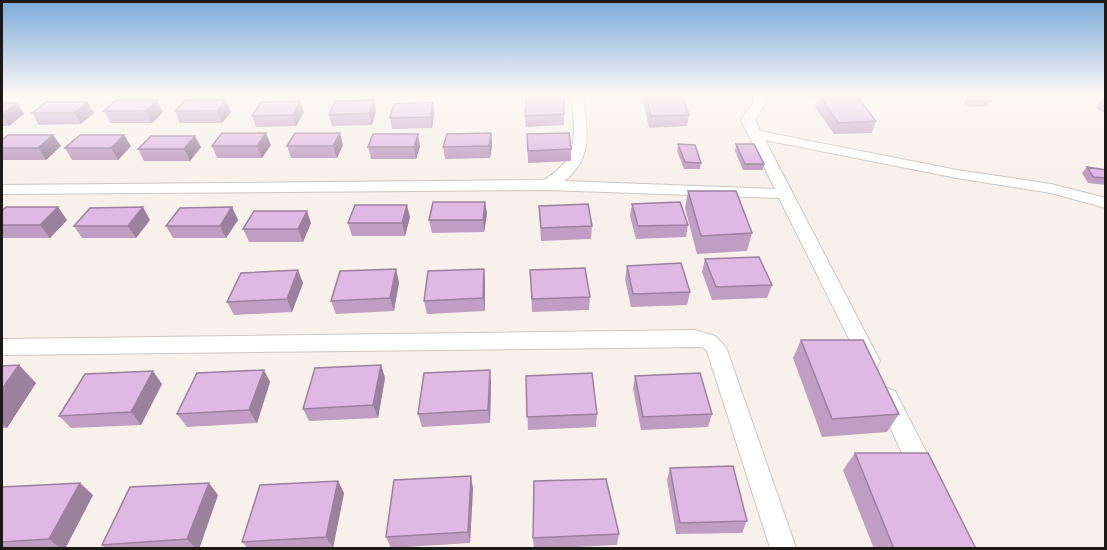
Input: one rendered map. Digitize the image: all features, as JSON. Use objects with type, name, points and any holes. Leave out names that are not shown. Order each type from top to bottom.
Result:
[{"type":"street","points":[[548,185],[570,171],[580,154],[578,121]]},
{"type":"street","points":[[748,121],[933,490]]},
{"type":"street","points":[[755,134],[865,153],[958,174],[1055,187],[1106,203]]},
{"type":"street","points":[[2,190],[548,185],[785,194]]},
{"type":"street","points":[[2,347],[695,338],[708,341],[716,347],[783,549]]},
{"type":"building","points":[[836,121],[876,121],[838,123]]},
{"type":"building","points":[[222,133],[266,133],[257,146],[212,146]]},
{"type":"building","points":[[295,133],[340,133],[333,146],[287,146]]},
{"type":"building","points":[[491,133],[489,146],[443,147],[447,134]]},
{"type":"building","points":[[569,133],[571,149],[528,151],[527,134]]},
{"type":"building","points":[[373,134],[418,134],[414,147],[368,147]]},
{"type":"building","points":[[8,135],[53,135],[38,148],[2,148],[2,140]]},
{"type":"building","points":[[80,135],[124,135],[111,148],[65,148]]},
{"type":"building","points":[[151,136],[195,136],[184,149],[138,149]]},
{"type":"building","points":[[678,144],[695,145],[701,163],[685,162]]},
{"type":"building","points":[[736,144],[754,144],[764,164],[745,164]]},
{"type":"building","points":[[1087,167],[1106,170],[1106,178],[1093,177]]},
{"type":"building","points":[[688,191],[736,191],[752,233],[701,236]]},
{"type":"building","points":[[433,202],[485,202],[483,220],[429,220]]},
{"type":"building","points":[[680,202],[688,225],[638,226],[632,204]]},
{"type":"building","points":[[588,204],[592,226],[541,228],[539,206]]},
{"type":"building","points":[[355,205],[407,205],[402,223],[348,223]]},
{"type":"building","points":[[6,207],[58,207],[40,225],[2,225],[2,211]]},
{"type":"building","points":[[143,207],[128,226],[74,226],[90,208]]},
{"type":"building","points":[[232,207],[220,226],[166,226],[180,208]]},
{"type":"building","points":[[254,211],[307,211],[298,229],[243,229]]},
{"type":"building","points":[[759,257],[772,285],[716,287],[705,259]]},
{"type":"building","points":[[681,263],[690,292],[633,294],[627,266]]},
{"type":"building","points":[[585,268],[590,297],[532,299],[530,270]]},
{"type":"building","points":[[396,269],[390,298],[331,301],[340,271]]},
{"type":"building","points":[[484,269],[483,298],[424,301],[428,271]]},
{"type":"building","points":[[298,270],[287,299],[227,302],[241,273]]},
{"type":"building","points":[[801,340],[863,340],[899,414],[832,419]]},
{"type":"building","points":[[19,365],[2,389],[2,366]]},
{"type":"building","points":[[381,365],[373,405],[303,409],[315,368]]},
{"type":"building","points":[[264,370],[249,410],[177,414],[197,373]]},
{"type":"building","points":[[490,370],[488,410],[418,414],[424,373]]},
{"type":"building","points":[[153,371],[131,412],[59,416],[85,374]]},
{"type":"building","points":[[592,373],[597,414],[527,417],[526,376]]},
{"type":"building","points":[[700,373],[712,414],[643,417],[635,376]]},
{"type":"building","points":[[855,453],[928,453],[976,549],[894,549]]},
{"type":"building","points":[[733,466],[747,521],[680,523],[670,468]]},
{"type":"building","points":[[471,476],[468,532],[386,537],[394,480]]},
{"type":"building","points":[[606,479],[619,534],[533,538],[534,481]]},
{"type":"building","points":[[338,481],[326,537],[242,542],[260,485]]},
{"type":"building","points":[[80,483],[49,539],[2,542],[2,487]]},
{"type":"building","points":[[209,483],[187,539],[102,545],[130,487]]}]
